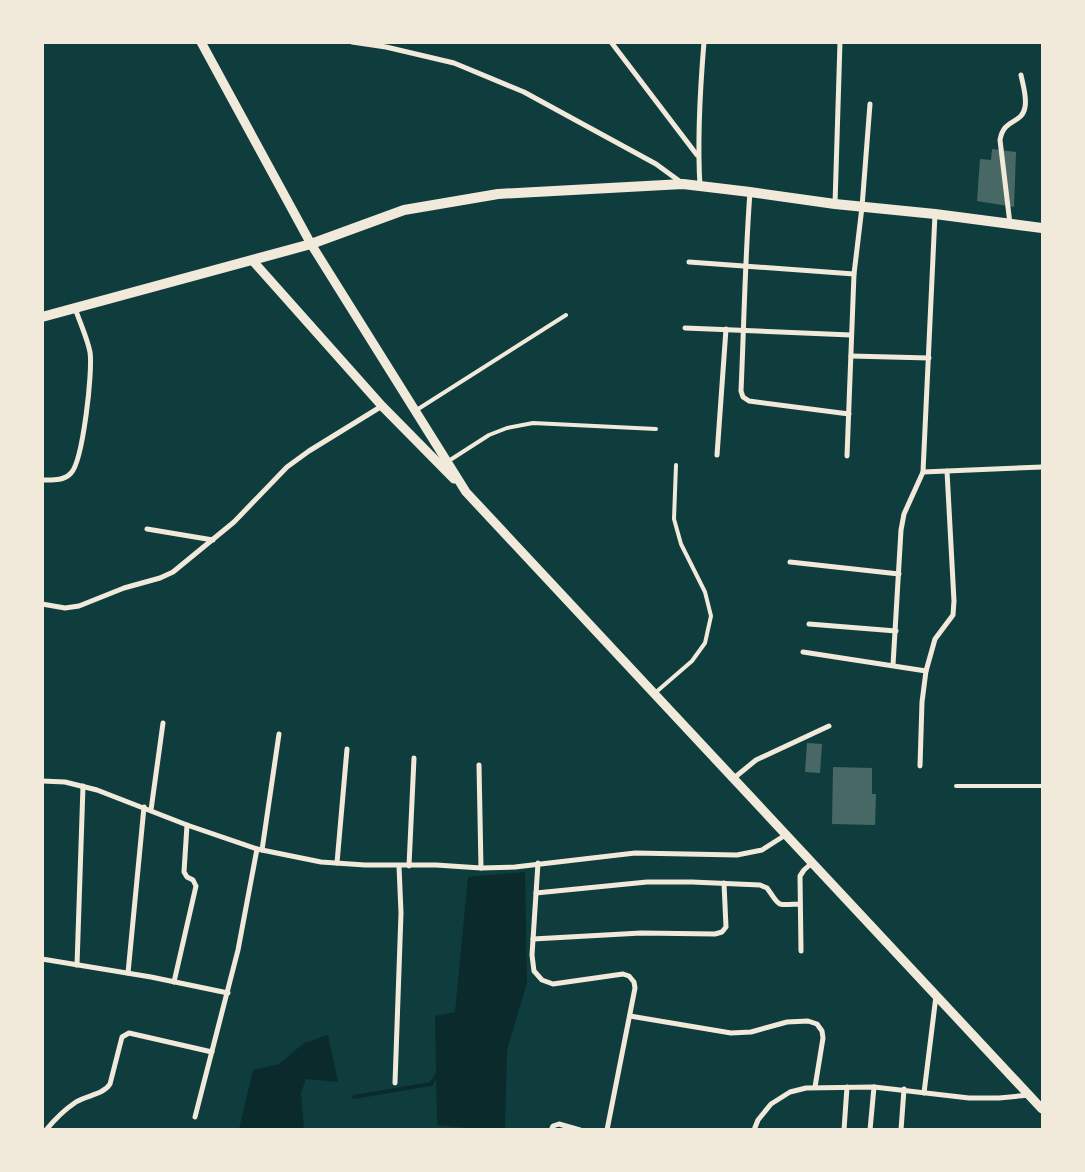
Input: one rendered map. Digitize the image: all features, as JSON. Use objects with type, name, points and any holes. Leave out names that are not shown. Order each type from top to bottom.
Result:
[{"type":"main road","points":[[42,316],[311,244],[404,210],[498,194],[683,184],[1042,228]]},
{"type":"street","points":[[201,42],[311,244],[466,492]]},
{"type":"street","points":[[352,42],[386,47],[454,63],[524,92],[656,164],[683,184]]},
{"type":"street","points":[[611,42],[698,156]]},
{"type":"street","points":[[700,186],[698,156],[699,106],[704,42]]},
{"type":"street","points":[[835,204],[840,42]]},
{"type":"street","points":[[1010,224],[1000,140],[1002,130],[1024,113],[1026,104],[1021,75]]},
{"type":"street","points":[[847,456],[854,274],[862,207],[870,104]]},
{"type":"street","points":[[750,192],[745,267],[741,391],[743,398],[749,401],[849,414]]},
{"type":"street","points":[[893,665],[898,574],[904,514],[923,472],[935,214]]},
{"type":"street","points":[[252,260],[382,406],[466,492],[655,693],[1042,1108]]},
{"type":"street","points":[[689,262],[854,274]]},
{"type":"street","points":[[42,480],[66,478],[73,472],[82,437],[90,376],[90,353],[74,308]]},
{"type":"street","points":[[685,328],[851,335]]},
{"type":"street","points":[[717,455],[726,329]]},
{"type":"street","points":[[851,356],[929,358]]},
{"type":"street","points":[[42,604],[65,608],[79,606],[124,588],[160,578],[173,572],[234,522],[287,467],[309,451],[382,406]]},
{"type":"street","points":[[923,472],[1042,467]]},
{"type":"street","points":[[920,766],[922,702],[926,670],[935,639],[953,615],[954,601],[946,471]]},
{"type":"street","points":[[147,528],[213,540]]},
{"type":"street","points":[[790,562],[898,574]]},
{"type":"street","points":[[809,624],[896,631]]},
{"type":"street","points":[[802,652],[926,670]]},
{"type":"street","points":[[150,810],[162,723]]},
{"type":"street","points":[[734,778],[756,760],[829,726]]},
{"type":"street","points":[[195,1117],[238,950],[259,849],[279,734]]},
{"type":"street","points":[[337,863],[346,749]]},
{"type":"street","points":[[409,866],[414,758]]},
{"type":"street","points":[[479,765],[481,868]]},
{"type":"street","points":[[42,781],[66,782],[97,790],[187,825],[259,849],[321,862],[481,868],[515,867],[635,854],[737,855],[762,850],[787,834]]},
{"type":"street","points":[[77,965],[83,786]]},
{"type":"street","points":[[128,973],[144,807]]},
{"type":"street","points":[[174,982],[196,886],[194,880],[187,877],[184,872],[187,825]]},
{"type":"street","points":[[801,950],[800,876],[813,862]]},
{"type":"street","points":[[538,863],[532,955],[534,971],[542,980],[553,984],[623,974],[629,976],[634,982],[635,988],[630,1016],[607,1130]]},
{"type":"street","points":[[395,1083],[401,913],[400,866]]},
{"type":"street","points":[[536,893],[648,882],[724,884],[760,886],[767,888],[775,901],[780,905],[800,904]]},
{"type":"street","points":[[533,938],[640,933],[715,934],[722,932],[726,927],[724,884]]},
{"type":"street","points":[[42,959],[128,973],[228,993]]},
{"type":"street","points":[[924,1093],[936,994]]},
{"type":"street","points":[[630,1016],[731,1033],[751,1032],[787,1022],[808,1021],[817,1024],[822,1031],[823,1038],[815,1087]]},
{"type":"street","points":[[46,1130],[64,1111],[77,1102],[107,1089],[122,1037],[125,1034],[129,1033],[212,1052]]},
{"type":"street","points":[[754,1130],[758,1120],[771,1104],[790,1092],[815,1087],[874,1086],[969,1098],[1030,1095]]},
{"type":"street","points":[[870,1130],[874,1086]]},
{"type":"street","points":[[844,1130],[848,1087]]},
{"type":"street","points":[[901,1130],[904,1089]]},
{"type":"street","points":[[551,1130],[553,1126],[559,1124],[580,1130]]},
{"type":"lane","points":[[415,411],[566,315]]},
{"type":"lane","points":[[447,462],[489,435],[507,428],[533,423],[656,429]]},
{"type":"lane","points":[[655,693],[692,661],[705,643],[711,616],[705,592],[681,544],[674,519],[676,465]]},
{"type":"lane","points":[[956,786],[1042,786]]},
{"type":"water","points":[[525,872],[527,983],[507,1050],[505,1129],[477,1129],[437,1125],[435,1016],[455,1012],[468,877]]},
{"type":"water","points":[[328,1035],[338,1082],[306,1079],[301,1093],[304,1129],[239,1129],[253,1070],[279,1064],[304,1043]]},
{"type":"building","points":[[992,149],[1016,152],[1014,207],[977,201],[980,159],[991,160]]},
{"type":"building","points":[[807,743],[822,744],[820,773],[805,772]]},
{"type":"building","points":[[833,767],[872,768],[872,794],[876,794],[875,825],[832,824]]},
{"type":"waterway","points":[[354,1097],[431,1084],[438,1073]]}]
